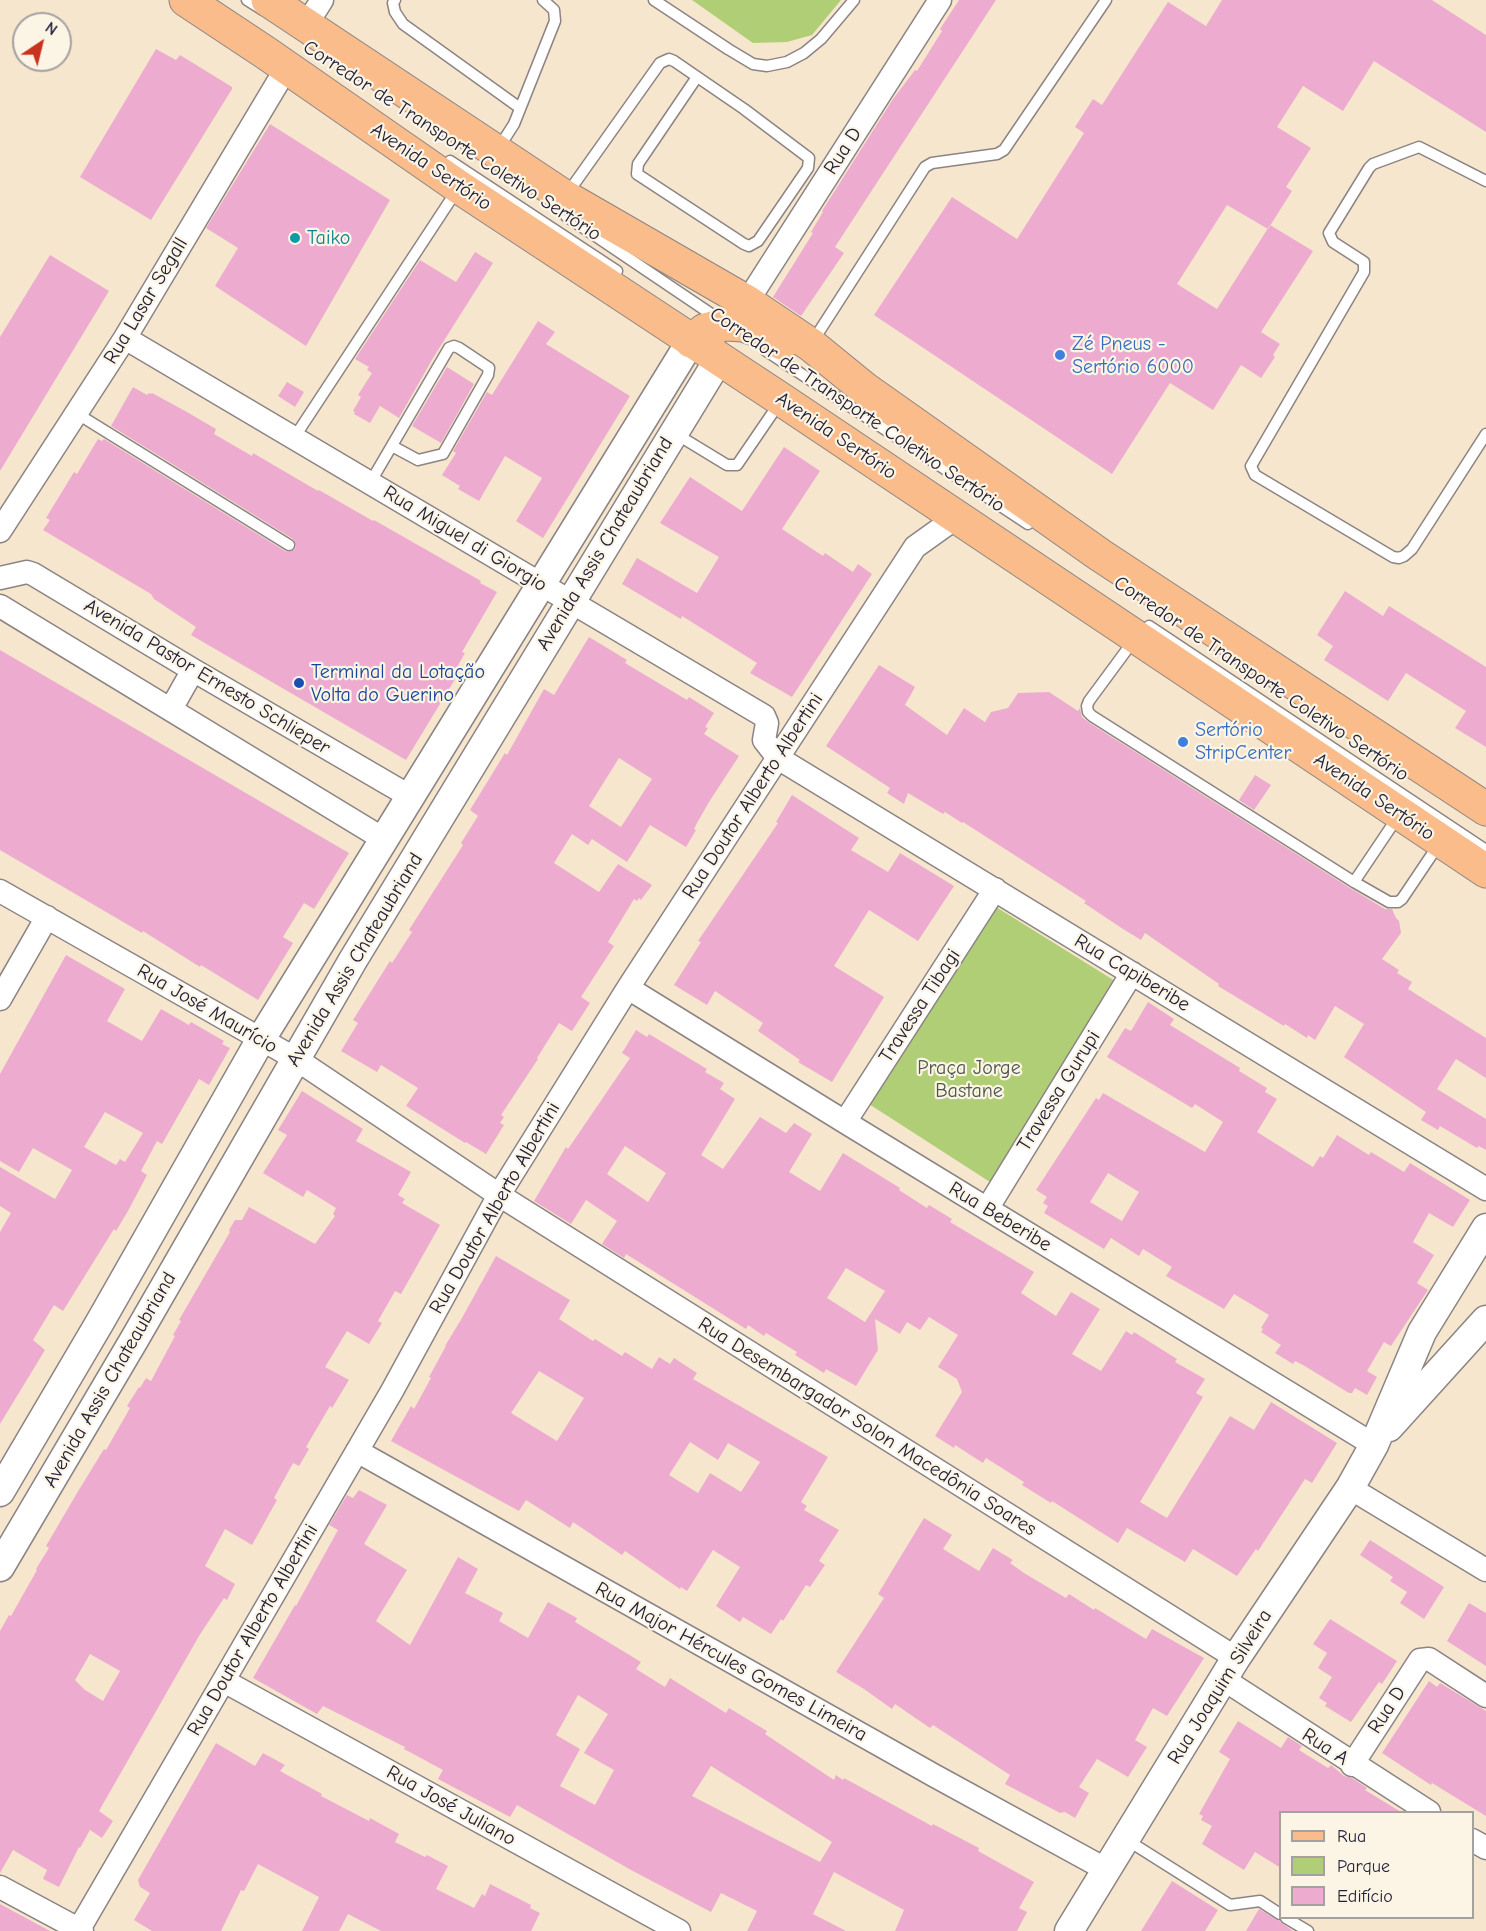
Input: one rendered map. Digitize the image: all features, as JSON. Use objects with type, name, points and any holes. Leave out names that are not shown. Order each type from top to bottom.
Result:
[{"type":"main road","name":"Avenida Sertório","points":[[186,0],[287,67],[459,187],[718,332],[811,345],[865,388],[1100,555],[1486,809]]},
{"type":"main road","name":"Avenida Sertório","points":[[296,20],[497,152],[718,332],[782,400],[957,517],[1138,628],[1400,815],[1486,871]]},
{"type":"main road","points":[[718,332],[743,325],[760,331],[865,388]]},
{"type":"street","name":"Rua D","points":[[718,332],[940,0]]},
{"type":"street","name":"Rua Lasar Segall","points":[[0,531],[125,338],[287,67]]},
{"type":"street","name":"Avenida Assis Chateaubriand","points":[[0,1567],[134,1341],[353,960],[674,432],[718,332]]},
{"type":"street","name":"Avenida Assis Chateaubriand","points":[[0,1492],[261,1039],[541,585],[718,332]]},
{"type":"street","name":"Rua Miguel di Giorgio","points":[[125,338],[764,716],[767,723],[764,740],[778,758]]},
{"type":"street","name":"Rua Doutor Alberto Albertini","points":[[79,1930],[357,1451],[499,1195],[628,988],[915,547],[957,517]]},
{"type":"street","name":"Avenida Pastor Ernesto Schlieper","points":[[0,578],[27,572],[33,573],[193,670],[411,796]]},
{"type":"street","points":[[0,606],[385,840]]},
{"type":"street","points":[[171,709],[193,670]]},
{"type":"street","name":"Rua Capiberibe","points":[[778,758],[1486,1189]]},
{"type":"street","name":"Travessa Tibagi","points":[[844,1122],[994,889]]},
{"type":"street","name":"Rua José Maurício","points":[[0,891],[296,1059],[499,1195]]},
{"type":"street","points":[[0,999],[47,917]]},
{"type":"street","points":[[323,940],[353,960]]},
{"type":"street","name":"Travessa Gurupi","points":[[987,1209],[1132,973]]},
{"type":"street","name":"Rua Beberibe","points":[[628,988],[1374,1445]]},
{"type":"street","name":"Rua Desembargador Solon Macedônia Soares","points":[[499,1195],[1229,1669]]},
{"type":"street","name":"Rua Joaquim Silveira","points":[[1069,1931],[1229,1669],[1350,1488],[1374,1445],[1422,1332],[1486,1228]]},
{"type":"street","name":"Rua Joaquim Silveira","points":[[1374,1445],[1486,1320]]},
{"type":"street","points":[[100,1322],[134,1341]]},
{"type":"street","name":"Rua Major Hércules Gomes Limeira","points":[[357,1451],[935,1776],[1107,1870]]},
{"type":"street","points":[[1350,1488],[1486,1570]]},
{"type":"street","name":"Rua D","points":[[1352,1765],[1417,1664],[1425,1658],[1486,1696]]},
{"type":"street","name":"Rua A","points":[[1229,1669],[1352,1765],[1427,1811]]},
{"type":"street","name":"Rua José Juliano","points":[[224,1681],[679,1931]]},
{"type":"street","points":[[0,1887],[79,1930]]},
{"type":"lane","points":[[247,0],[296,20]]},
{"type":"lane","points":[[395,0],[393,3],[395,12],[403,24],[520,108]]},
{"type":"lane","points":[[497,152],[514,124],[555,21],[554,10],[543,0]]},
{"type":"lane","points":[[654,0],[677,18],[753,64],[767,66],[787,62],[804,53],[821,39],[854,0]]},
{"type":"lane","points":[[811,345],[925,167],[932,163],[997,154],[1004,150],[1106,0]]},
{"type":"lane","points":[[560,202],[660,63],[664,60],[674,61],[744,109],[809,158],[808,168],[754,245],[744,244],[637,174],[638,164],[697,77]]},
{"type":"lane","points":[[1486,181],[1419,147],[1369,168],[1329,233],[1333,242],[1364,262],[1364,272],[1251,466],[1255,475],[1393,557],[1399,558],[1412,549],[1486,434]]},
{"type":"lane","name":"Corredor de Transporte Coletivo Sertório","points":[[441,155],[629,279]]},
{"type":"lane","points":[[294,438],[459,187]]},
{"type":"lane","name":"Corredor de Transporte Coletivo Sertório","points":[[756,344],[1036,529]]},
{"type":"lane","points":[[370,483],[449,348],[454,346],[459,348],[489,368],[488,375],[443,454],[418,460],[392,446]]},
{"type":"lane","points":[[674,432],[727,465],[737,465],[782,400]]},
{"type":"lane","points":[[76,413],[289,545]]},
{"type":"lane","points":[[1138,628],[1089,702],[1088,712],[1174,769],[1389,902],[1398,902],[1441,842]]},
{"type":"lane","name":"Corredor de Transporte Coletivo Sertório","points":[[1138,628],[1486,850]]},
{"type":"lane","points":[[1354,882],[1400,815]]},
{"type":"lane","points":[[1125,1840],[1230,1905],[1260,1901],[1279,1913]]},
{"type":"lane","points":[[1289,1919],[1308,1931]]},
{"type":"green space","points":[[692,0],[841,0],[812,35],[787,42],[753,43]]},
{"type":"green space","name":"Praça Jorge Bastane","points":[[996,907],[1115,981],[990,1182],[869,1104]]},
{"type":"building","points":[[959,0],[996,0],[835,247],[844,253],[801,316],[773,297],[813,233],[811,232],[822,211],[893,99],[915,70],[917,71]]},
{"type":"building","points":[[1222,0],[1432,0],[1486,35],[1486,132],[1374,61],[1343,111],[1303,86],[1277,127],[1311,148],[1286,187],[1292,191],[1270,225],[1313,251],[1261,332],[1280,344],[1273,355],[1275,357],[1261,378],[1241,365],[1213,410],[1170,383],[1112,474],[874,315],[952,197],[1017,239],[1084,133],[1075,127],[1093,99],[1102,105],[1168,2],[1206,26]],"holes":[[[1227,205],[1268,229],[1217,309],[1177,284]]]},
{"type":"building","points":[[156,49],[176,60],[180,55],[232,89],[151,220],[80,177]]},
{"type":"building","name":"Taiko","points":[[270,124],[390,200],[306,346],[215,286],[238,248],[206,228]]},
{"type":"building","points":[[475,252],[493,263],[433,358],[399,418],[380,406],[370,423],[354,414],[353,411],[361,397],[358,395],[372,373],[367,370],[369,367],[355,359],[420,260],[456,282]]},
{"type":"building","points":[[50,255],[109,291],[0,471],[0,337]]},
{"type":"building","points":[[538,321],[555,332],[546,344],[630,396],[543,538],[516,521],[542,478],[505,456],[479,501],[458,489],[460,486],[442,475],[456,453],[453,451],[487,392],[492,395]]},
{"type":"building","points":[[447,367],[474,384],[441,443],[412,426]]},
{"type":"building","points":[[287,382],[304,392],[295,407],[278,396]]},
{"type":"building","points":[[133,387],[147,395],[152,393],[187,412],[216,429],[214,434],[374,520],[497,592],[462,652],[465,653],[456,669],[460,671],[406,760],[191,635],[196,627],[154,599],[151,594],[43,530],[50,520],[46,518],[74,472],[77,474],[98,439],[102,441],[104,439],[285,551],[295,549],[293,539],[111,426]]},
{"type":"building","points":[[784,447],[820,471],[782,529],[823,556],[825,553],[853,572],[858,564],[872,574],[792,697],[750,673],[757,663],[682,616],[681,619],[622,584],[637,558],[697,593],[719,557],[660,523],[690,477],[742,511]]},
{"type":"building","points":[[1345,591],[1383,616],[1389,606],[1486,667],[1486,747],[1455,728],[1466,711],[1406,673],[1388,701],[1324,660],[1333,646],[1317,635]]},
{"type":"building","points":[[589,637],[627,660],[625,663],[687,700],[689,697],[714,713],[705,727],[708,728],[704,734],[739,756],[709,802],[686,847],[650,825],[627,862],[592,839],[588,845],[572,834],[554,863],[599,892],[618,864],[652,885],[641,900],[634,899],[608,942],[614,946],[581,997],[590,1003],[572,1031],[559,1023],[501,1115],[504,1117],[500,1123],[504,1125],[486,1154],[406,1106],[418,1088],[381,1065],[377,1072],[341,1051],[358,1023],[353,1020],[390,961],[392,963],[412,932],[409,930],[463,845],[461,843],[478,816],[470,810],[505,753],[507,755],[544,689],[554,695]],"holes":[[[619,758],[652,779],[621,827],[589,806]]]},
{"type":"building","points":[[0,650],[349,853],[314,909],[304,903],[283,937],[293,943],[258,1000],[143,931],[142,933],[0,850]]},
{"type":"building","points":[[879,665],[915,687],[905,705],[947,735],[964,708],[985,722],[991,712],[1008,708],[1018,693],[1049,692],[1078,711],[1080,708],[1082,717],[1088,722],[1350,888],[1385,909],[1392,909],[1399,921],[1401,933],[1382,959],[1399,970],[1397,973],[1412,982],[1408,989],[1486,1038],[1486,1078],[1456,1059],[1437,1089],[1486,1119],[1486,1150],[1479,1146],[1477,1148],[1440,1126],[1438,1130],[1421,1120],[1426,1112],[1344,1057],[1364,1024],[1335,1006],[1315,1040],[1308,1035],[1307,1038],[1218,986],[1219,984],[1145,933],[1141,940],[1123,929],[1084,903],[1086,901],[963,822],[945,812],[943,814],[908,793],[904,804],[887,793],[890,788],[826,746]]},
{"type":"building","points":[[1255,775],[1271,785],[1254,810],[1239,800]]},
{"type":"building","points":[[792,795],[859,838],[851,850],[888,872],[900,853],[954,886],[918,941],[869,910],[834,966],[884,997],[832,1082],[798,1062],[800,1060],[758,1031],[763,1023],[715,991],[707,1005],[674,985],[701,942],[698,941],[778,823],[776,822]]},
{"type":"building","points":[[66,955],[125,989],[107,1021],[142,1041],[161,1009],[189,1025],[191,1022],[224,1041],[222,1044],[230,1048],[209,1085],[199,1079],[162,1144],[157,1141],[141,1171],[147,1175],[128,1211],[116,1231],[114,1229],[63,1311],[54,1305],[33,1340],[45,1350],[0,1424],[0,1232],[11,1213],[0,1206],[0,1167],[55,1199],[72,1170],[33,1148],[19,1172],[0,1161],[0,1074]],"holes":[[[105,1112],[143,1133],[125,1162],[120,1159],[116,1165],[84,1147]]]},
{"type":"building","points":[[1148,1002],[1174,1019],[1170,1025],[1240,1068],[1239,1071],[1267,1088],[1265,1092],[1277,1099],[1257,1132],[1313,1167],[1320,1156],[1323,1158],[1337,1135],[1369,1155],[1371,1152],[1404,1172],[1410,1163],[1470,1200],[1453,1227],[1429,1213],[1413,1242],[1434,1255],[1417,1283],[1428,1290],[1391,1346],[1384,1342],[1367,1371],[1377,1377],[1367,1395],[1355,1388],[1352,1393],[1349,1393],[1303,1365],[1295,1361],[1293,1364],[1275,1353],[1281,1345],[1261,1332],[1269,1315],[1234,1294],[1224,1309],[1166,1276],[1172,1267],[1143,1249],[1139,1256],[1111,1238],[1104,1249],[1044,1213],[1048,1206],[1043,1203],[1047,1197],[1036,1190],[1096,1098],[1099,1100],[1103,1093],[1205,1152],[1223,1122],[1195,1104],[1192,1108],[1107,1057],[1125,1028],[1131,1031]],"holes":[[[1108,1173],[1139,1192],[1122,1221],[1090,1202]]]},
{"type":"building","points":[[636,1030],[647,1037],[649,1034],[707,1069],[705,1072],[724,1083],[720,1089],[735,1099],[701,1155],[723,1169],[760,1117],[786,1133],[794,1123],[812,1134],[789,1172],[820,1191],[843,1153],[900,1188],[899,1190],[927,1208],[929,1205],[952,1219],[950,1222],[1034,1272],[1021,1293],[1056,1316],[1071,1292],[1100,1309],[1072,1354],[1101,1371],[1126,1331],[1132,1335],[1134,1332],[1177,1359],[1175,1362],[1205,1379],[1196,1393],[1203,1397],[1140,1502],[1167,1518],[1230,1416],[1254,1430],[1271,1402],[1337,1443],[1312,1483],[1305,1479],[1258,1551],[1256,1549],[1237,1576],[1193,1549],[1185,1562],[1127,1528],[1118,1543],[1052,1501],[1051,1503],[1022,1485],[1024,1482],[986,1458],[983,1463],[955,1445],[954,1448],[935,1436],[962,1392],[957,1379],[938,1367],[958,1335],[929,1317],[920,1330],[907,1322],[900,1334],[875,1319],[878,1350],[856,1386],[826,1369],[824,1373],[795,1355],[797,1352],[766,1333],[764,1336],[748,1325],[746,1329],[626,1254],[624,1258],[602,1244],[617,1221],[586,1200],[571,1224],[534,1201],[566,1147],[568,1149],[630,1058],[622,1053]],"holes":[[[625,1146],[666,1173],[648,1202],[607,1174]],[[846,1268],[885,1291],[865,1322],[827,1298]]]},
{"type":"building","points":[[302,1091],[363,1129],[356,1141],[411,1172],[398,1195],[405,1199],[402,1203],[440,1225],[401,1294],[395,1291],[378,1321],[382,1323],[369,1344],[347,1331],[325,1367],[349,1380],[332,1408],[330,1406],[306,1447],[309,1449],[299,1466],[293,1463],[274,1498],[277,1500],[252,1545],[225,1529],[205,1566],[235,1584],[227,1600],[224,1598],[199,1636],[99,1811],[113,1821],[102,1838],[90,1830],[59,1887],[43,1879],[47,1870],[13,1850],[0,1873],[0,1631],[9,1615],[11,1616],[49,1548],[46,1546],[130,1408],[127,1406],[146,1378],[151,1381],[175,1336],[173,1335],[181,1321],[179,1320],[235,1220],[242,1220],[249,1207],[315,1244],[335,1216],[333,1214],[336,1208],[307,1190],[303,1197],[263,1173],[287,1135],[278,1130]],"holes":[[[90,1654],[120,1671],[103,1701],[85,1690],[75,1680]]]},
{"type":"building","points":[[496,1256],[570,1300],[559,1319],[593,1341],[595,1339],[622,1356],[625,1352],[652,1369],[659,1357],[670,1364],[674,1358],[697,1373],[693,1379],[828,1457],[801,1502],[807,1506],[804,1510],[839,1530],[819,1561],[825,1565],[810,1587],[806,1585],[783,1621],[781,1619],[771,1634],[743,1617],[740,1622],[716,1606],[740,1567],[713,1550],[687,1591],[681,1587],[680,1589],[625,1551],[622,1555],[573,1522],[570,1528],[526,1500],[519,1511],[391,1441],[411,1406],[414,1409],[445,1346]],"holes":[[[539,1371],[584,1398],[557,1441],[511,1413]],[[690,1442],[718,1460],[728,1443],[760,1462],[741,1492],[710,1473],[698,1493],[669,1475]]]},
{"type":"building","points":[[359,1490],[387,1505],[364,1544],[407,1570],[376,1621],[410,1645],[458,1557],[478,1569],[465,1593],[503,1613],[499,1621],[528,1638],[548,1602],[577,1618],[575,1622],[641,1662],[636,1669],[665,1687],[670,1678],[726,1713],[729,1708],[767,1731],[765,1734],[834,1780],[836,1775],[843,1780],[844,1778],[932,1826],[933,1824],[979,1848],[978,1851],[1034,1882],[1019,1908],[1027,1912],[1017,1931],[895,1931],[904,1910],[834,1872],[813,1914],[846,1931],[747,1931],[757,1911],[721,1893],[711,1912],[631,1870],[517,1805],[510,1817],[438,1779],[443,1770],[404,1749],[405,1747],[323,1706],[317,1714],[253,1678],[338,1530],[329,1525],[347,1495],[353,1498]],"holes":[[[578,1695],[608,1714],[584,1753],[614,1770],[595,1805],[560,1786],[580,1749],[556,1735]],[[711,1766],[832,1842],[820,1862],[692,1796]]]},
{"type":"building","points":[[924,1518],[952,1535],[943,1549],[979,1571],[993,1548],[1013,1560],[1010,1563],[1024,1573],[1066,1598],[1069,1594],[1146,1639],[1152,1629],[1204,1658],[1167,1716],[1153,1708],[1135,1740],[1147,1747],[1128,1777],[1097,1759],[1079,1787],[1089,1793],[1075,1818],[1065,1812],[1060,1813],[1005,1784],[1010,1775],[933,1725],[930,1728],[895,1704],[892,1709],[836,1672],[884,1598],[878,1594]]},
{"type":"building","points":[[1370,1540],[1444,1587],[1424,1619],[1400,1603],[1407,1592],[1390,1581],[1393,1577],[1360,1555]]},
{"type":"building","points":[[1469,1603],[1486,1613],[1486,1666],[1447,1641]]},
{"type":"building","points":[[1330,1619],[1397,1661],[1382,1684],[1379,1682],[1351,1722],[1325,1706],[1327,1703],[1319,1698],[1332,1677],[1318,1668],[1327,1653],[1313,1644]]},
{"type":"building","points":[[1429,1681],[1437,1687],[1440,1683],[1486,1711],[1486,1816],[1432,1783],[1431,1785],[1382,1753]]},
{"type":"building","points":[[1238,1721],[1281,1748],[1288,1737],[1302,1746],[1299,1750],[1328,1768],[1331,1765],[1344,1776],[1352,1778],[1367,1788],[1365,1790],[1399,1811],[1279,1811],[1279,1867],[1255,1852],[1244,1870],[1202,1844],[1212,1826],[1201,1820],[1203,1816],[1199,1814],[1230,1759],[1219,1752]]},
{"type":"building","points":[[216,1743],[255,1766],[263,1753],[285,1765],[280,1771],[322,1794],[321,1796],[399,1834],[395,1842],[448,1866],[436,1889],[474,1908],[482,1894],[485,1896],[490,1884],[531,1905],[530,1908],[540,1913],[531,1931],[381,1931],[348,1914],[339,1931],[302,1931],[319,1897],[258,1864],[244,1891],[241,1890],[221,1931],[152,1931],[134,1920],[150,1893],[140,1887],[138,1880]]},
{"type":"building","points":[[1172,1881],[1218,1910],[1205,1931],[1141,1931]]},
{"type":"building","points":[[0,1904],[50,1931],[0,1931]]},
{"type":"building","points":[[1259,1909],[1279,1921],[1293,1931],[1246,1931]]},
{"type":"place","name":"Taiko","points":[[295,238]]},
{"type":"place","name":"Zé Pneus - Sertório 6000","points":[[1060,355]]},
{"type":"place","name":"Terminal da Lotação Volta do Guerino","points":[[299,683]]},
{"type":"place","name":"Sertório StripCenter","points":[[1183,742]]}]
